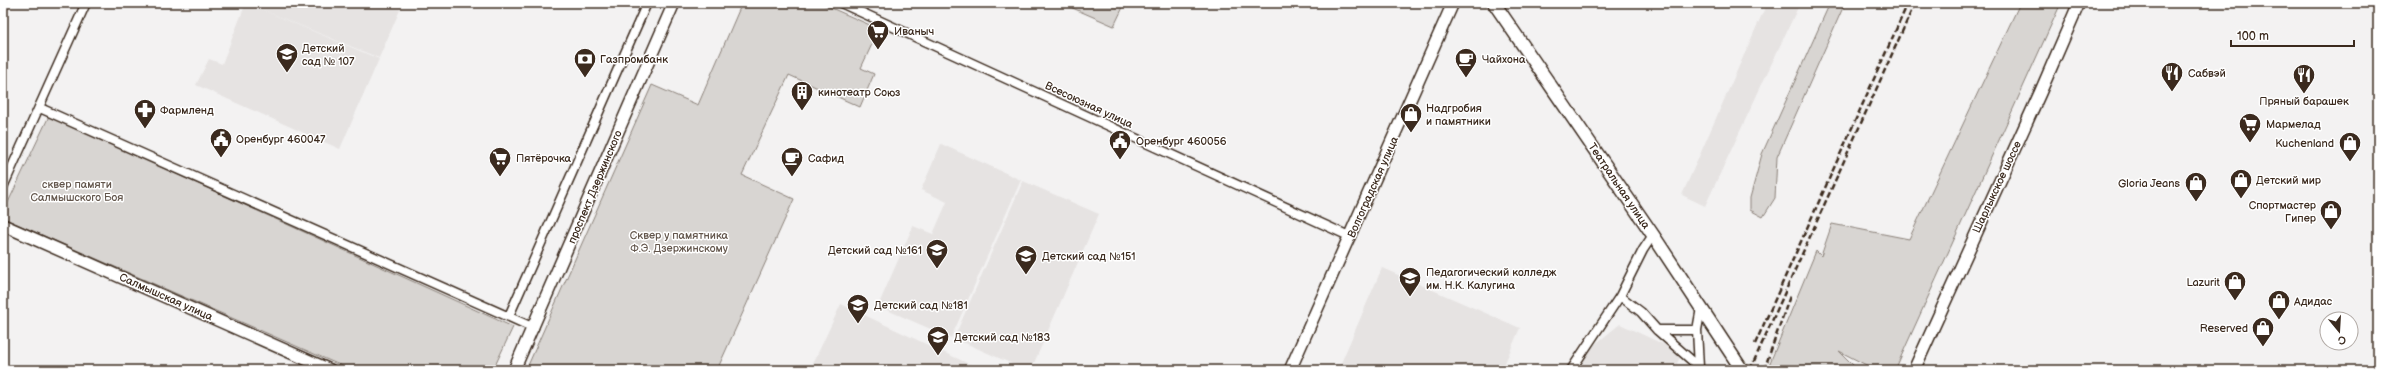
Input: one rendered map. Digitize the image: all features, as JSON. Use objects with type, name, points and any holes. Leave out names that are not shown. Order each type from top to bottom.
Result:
[{"type":"main road","name":"проспект Дзержинского","points":[[514,370],[534,328],[674,3]]},
{"type":"main road","name":"Волгоградская улица","points":[[1290,370],[1351,237],[1453,3]]},
{"type":"main road","name":"Театральная улица","points":[[1494,3],[1653,235],[1742,370]]},
{"type":"main road","name":"Шарлыкское шоссе","points":[[1914,370],[2040,93],[2078,3]]},
{"type":"main road","name":"Салмышская улица","points":[[3,225],[330,370]]},
{"type":"street","points":[[3,187],[40,108],[86,3]]},
{"type":"street","points":[[509,316],[647,3]]},
{"type":"street","name":"Всесоюзная улица","points":[[841,3],[1351,237]]},
{"type":"street","points":[[40,108],[534,328]]},
{"type":"street","points":[[1571,370],[1620,296],[1643,250],[1653,235]]},
{"type":"street","points":[[1620,296],[1642,312],[1656,330],[1699,368]]},
{"type":"street","points":[[1699,368],[1697,330],[1701,308]]},
{"type":"street","points":[[1656,330],[1697,330]]},
{"type":"shaded area","points":[[246,3],[403,3],[379,58]]},
{"type":"shaded area","name":"Детский сад № 107","points":[[246,3],[379,59],[340,149],[196,85],[209,59],[222,64]]},
{"type":"shaded area","points":[[1767,3],[1800,3],[1705,206],[1682,195]]},
{"type":"shaded area","name":"Детский сад №161","points":[[941,144],[1021,180],[951,338],[878,306],[913,226],[933,234],[947,202],[921,190]]},
{"type":"shaded area","name":"Детский сад №151","points":[[1023,181],[1099,214],[1031,370],[1026,370],[954,338]]},
{"type":"shaded area","name":"Педагогический колледж им. Н.К. Калугина","points":[[1382,268],[1520,328],[1502,370],[1338,370]]},
{"type":"shaded area","name":"Детский сад №181","points":[[841,304],[928,345],[982,370],[810,370]]},
{"type":"shaded area","points":[[1620,324],[1682,353],[1674,370],[1580,370],[1588,350]]},
{"type":"green space","name":"Сквер у памятника Ф.Э. Дзержинскому","points":[[742,3],[820,3],[879,29],[861,68],[874,74],[860,107],[789,75],[742,175],[794,199],[717,370],[526,370],[652,85],[698,105]]},
{"type":"green space","points":[[1061,3],[1125,3],[1114,26]]},
{"type":"green space","points":[[1830,3],[1845,3],[1777,157],[1775,198],[1763,217],[1750,210],[1750,198],[1762,154]]},
{"type":"green space","points":[[2020,3],[2061,3],[1895,370],[1876,370],[1839,351],[1858,370],[1767,370],[1816,251],[1821,256],[1832,224],[1909,239]]},
{"type":"green space","name":"сквер памяти Салмышского Боя","points":[[49,116],[513,327],[493,370],[351,370],[3,218],[3,213]]},
{"type":"railway","points":[[1755,344],[1908,3]]},
{"type":"railway","points":[[1750,370],[1915,3]]},
{"type":"railway","points":[[1764,370],[1790,296]]},
{"type":"place","name":"Иваныч","points":[[878,50]]},
{"type":"place","name":"Детский сад № 107","points":[[287,74]]},
{"type":"place","name":"Газпромбанк","points":[[585,78]]},
{"type":"place","name":"Чайхона","points":[[1466,78]]},
{"type":"place","name":"Сабвэй","points":[[2172,92]]},
{"type":"place","name":"Пряный барашек","points":[[2304,94]]},
{"type":"place","name":"кинотеатр Союз","points":[[802,112]]},
{"type":"place","name":"Фармленд","points":[[145,130]]},
{"type":"place","name":"Надгробия и памятники","points":[[1411,134]]},
{"type":"place","name":"Мармелад","points":[[2250,144]]},
{"type":"place","name":"Оренбург 460047","points":[[221,158]]},
{"type":"place","name":"Оренбург 460056","points":[[1120,160]]},
{"type":"place","name":"Kuchenland","points":[[2350,162]]},
{"type":"place","name":"Пятёрочка","points":[[500,178]]},
{"type":"place","name":"Сафид","points":[[792,178]]},
{"type":"place","name":"Детский мир","points":[[2241,200]]},
{"type":"place","name":"Gloria Jeans","points":[[2196,202]]},
{"type":"place","name":"Спортмастер Гипер","points":[[2331,230]]},
{"type":"place","name":"Детский сад №161","points":[[937,270]]},
{"type":"place","name":"Детский сад №151","points":[[1026,276]]},
{"type":"place","name":"Педагогический колледж им. Н.К. Калугина","points":[[1410,298]]},
{"type":"place","name":"Lazurit","points":[[2235,302]]},
{"type":"place","name":"Адидас","points":[[2279,320]]},
{"type":"place","name":"Детский сад №181","points":[[858,324]]},
{"type":"place","name":"Reserved","points":[[2263,348]]},
{"type":"place","name":"Детский сад №183","points":[[938,356]]}]
